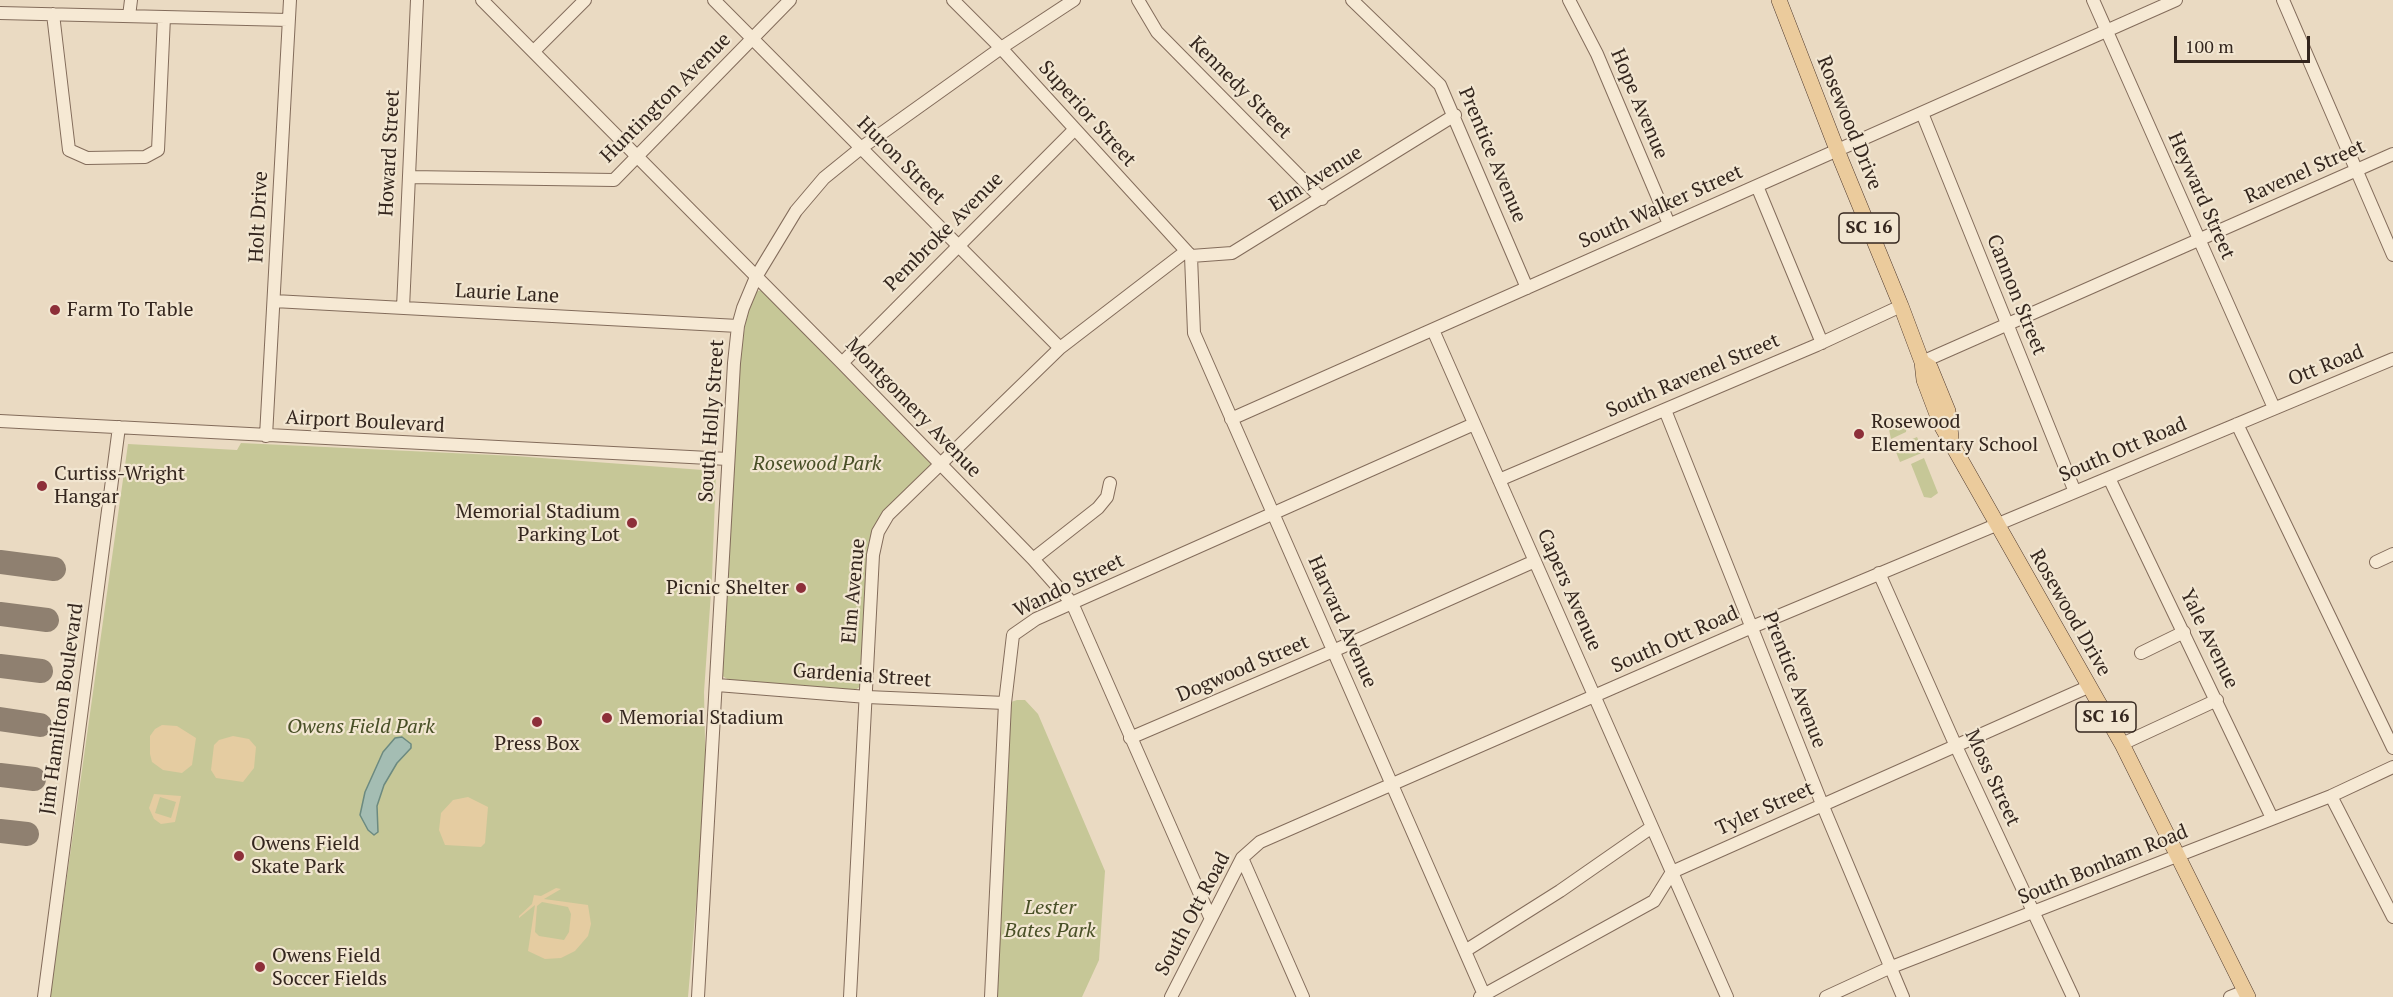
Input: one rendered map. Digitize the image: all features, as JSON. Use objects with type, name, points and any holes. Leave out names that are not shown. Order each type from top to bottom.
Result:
[{"type":"main road","name":"Rosewood Drive","points":[[1779,0],[1922,362],[1930,367],[1948,411],[1952,443],[1995,524],[2122,744],[2246,994]]},
{"type":"street","points":[[129,16],[130,0]]},
{"type":"street","name":"Holt Drive","points":[[266,436],[290,0]]},
{"type":"street","name":"Howard Street","points":[[403,308],[417,0]]},
{"type":"street","name":"Montgomery Avenue","points":[[482,0],[842,363],[1033,559],[1072,603],[1210,917]]},
{"type":"street","points":[[534,51],[585,0]]},
{"type":"street","name":"Huron Street","points":[[714,0],[1060,348]]},
{"type":"street","name":"Huntington Avenue","points":[[409,177],[614,180],[790,0]]},
{"type":"street","name":"Superior Street","points":[[953,0],[1001,48],[1188,254]]},
{"type":"street","name":"South Holly Street","points":[[698,997],[728,459],[738,326],[756,277],[796,211],[825,178],[861,148],[1001,48],[1074,0]]},
{"type":"street","name":"Kennedy Street","points":[[1138,0],[1157,32],[1322,199]]},
{"type":"street","name":"Prentice Avenue","points":[[1352,0],[1440,85],[1455,115],[1527,288]]},
{"type":"street","name":"Hope Avenue","points":[[1569,0],[1597,54],[1670,225]]},
{"type":"street","name":"Heyward Street","points":[[2093,0],[2274,408]]},
{"type":"street","name":"South Walker Street","points":[[1231,419],[2176,0]]},
{"type":"street","points":[[2283,0],[2393,255]]},
{"type":"street","points":[[0,13],[288,20]]},
{"type":"street","points":[[53,14],[69,150],[87,158],[145,157],[158,150],[164,17]]},
{"type":"street","name":"Cannon Street","points":[[1922,113],[2075,492]]},
{"type":"street","name":"Elm Avenue","points":[[850,997],[873,555],[877,534],[888,515],[1060,348],[1188,254],[1232,253],[1455,115]]},
{"type":"street","name":"Pembroke Avenue","points":[[842,363],[1074,130]]},
{"type":"street","name":"Ravenel Street","points":[[2199,240],[2393,154]]},
{"type":"street","points":[[1757,186],[1822,342]]},
{"type":"street","points":[[1922,362],[2199,240]]},
{"type":"street","name":"Harvard Avenue","points":[[1188,254],[1194,333],[1483,996]]},
{"type":"street","name":"Laurie Lane","points":[[274,302],[738,326]]},
{"type":"street","name":"South Ravenel Street","points":[[1499,480],[1901,306]]},
{"type":"street","name":"Capers Avenue","points":[[1433,330],[1727,997]]},
{"type":"street","name":"Ott Road","points":[[2274,408],[2393,359]]},
{"type":"street","name":"South Ott Road","points":[[1171,997],[1242,858],[1260,842],[1752,627],[2274,408]]},
{"type":"street","name":"Prentice Avenue","points":[[1665,410],[1822,804],[1903,997]]},
{"type":"street","name":"Airport Boulevard","points":[[0,421],[728,459]]},
{"type":"street","name":"Wando Street","points":[[991,997],[1005,703],[1013,635],[1036,619],[1474,424]]},
{"type":"street","points":[[2237,424],[2393,748]]},
{"type":"street","name":"Jim Hamilton Boulevard","points":[[44,997],[119,427]]},
{"type":"street","name":"Yale Avenue","points":[[2109,478],[2272,818]]},
{"type":"street","points":[[1033,559],[1098,508],[1107,497],[1110,483]]},
{"type":"street","points":[[2376,562],[2393,554]]},
{"type":"street","name":"Dogwood Street","points":[[1130,738],[1534,561]]},
{"type":"street","name":"Moss Street","points":[[1879,573],[1955,744],[2073,997]]},
{"type":"street","points":[[2140,652],[2184,632]]},
{"type":"street","name":"Gardenia Street","points":[[717,685],[867,697],[1005,703]]},
{"type":"street","name":"Tyler Street","points":[[1672,872],[1955,744],[2088,687]]},
{"type":"street","points":[[2122,744],[2217,700]]},
{"type":"street","name":"South Bonham Road","points":[[1826,997],[1889,968],[2034,914],[2331,796],[2393,767]]},
{"type":"street","points":[[2331,796],[2393,917]]},
{"type":"street","points":[[1465,951],[1560,891],[1652,827]]},
{"type":"street","points":[[1242,858],[1303,997]]},
{"type":"street","points":[[1483,996],[1654,901],[1672,872]]},
{"type":"street","points":[[2230,997],[2246,994]]},
{"type":"green space","name":"Rosewood Park","points":[[761,290],[930,463],[930,466],[882,515],[872,529],[861,686],[855,690],[732,682],[721,675],[740,359],[747,313],[755,292]]},
{"type":"green space","points":[[1907,420],[1906,432],[1891,439],[1888,425]]},
{"type":"green space","points":[[1917,437],[1924,452],[1900,462],[1894,447]]},
{"type":"green space","name":"Owens Field Park","points":[[241,443],[515,456],[716,471],[712,578],[704,692],[706,789],[688,997],[50,997],[128,444],[237,450]]},
{"type":"green space","points":[[1924,458],[1938,493],[1931,498],[1924,497],[1911,464]]},
{"type":"green space","name":"Lester Bates Park","points":[[1025,700],[1038,714],[1105,871],[1099,960],[1082,997],[993,997],[1011,702]]},
{"type":"sand","points":[[162,725],[177,726],[196,738],[192,765],[182,773],[163,770],[152,762],[150,736]]},
{"type":"sand","points":[[233,736],[249,739],[256,747],[254,768],[243,782],[216,778],[211,770],[214,745],[219,740]]},
{"type":"sand","points":[[154,794],[181,796],[175,822],[161,824],[154,819],[149,808]],"holes":[[[160,797],[176,802],[171,818],[155,813]]]},
{"type":"sand","points":[[468,797],[488,807],[485,843],[481,847],[445,845],[439,830],[441,813],[453,800]]},
{"type":"sand","points":[[556,888],[561,889],[544,899],[588,905],[591,924],[588,936],[575,951],[561,958],[545,959],[528,951],[535,905],[519,918],[519,916],[532,904],[534,895],[541,896]],"holes":[[[542,902],[568,907],[571,914],[569,932],[564,940],[539,936],[535,932],[537,906]]]},
{"type":"shaded area","points":[[402,737],[411,744],[411,748],[397,763],[384,785],[377,806],[378,832],[374,835],[368,830],[360,815],[365,792],[383,752],[395,738]]},
{"type":"taxiway","points":[[0,562],[54,569]]},
{"type":"taxiway","points":[[0,614],[47,620]]},
{"type":"taxiway","points":[[0,666],[41,671]]},
{"type":"taxiway","points":[[0,719],[40,725]]},
{"type":"taxiway","points":[[0,775],[34,779]]},
{"type":"taxiway","points":[[0,831],[27,834]]},
{"type":"place","name":"Farm To Table","points":[[55,310]]},
{"type":"place","name":"Rosewood Elementary School","points":[[1859,434]]},
{"type":"place","name":"Curtiss-Wright Hangar","points":[[42,486]]},
{"type":"place","name":"Memorial Stadium Parking Lot","points":[[632,523]]},
{"type":"place","name":"Picnic Shelter","points":[[801,588]]},
{"type":"place","name":"Memorial Stadium","points":[[607,718]]},
{"type":"place","name":"Press Box","points":[[537,722]]},
{"type":"place","name":"Owens Field Skate Park","points":[[239,856]]},
{"type":"place","name":"Owens Field Soccer Fields","points":[[260,967]]}]
